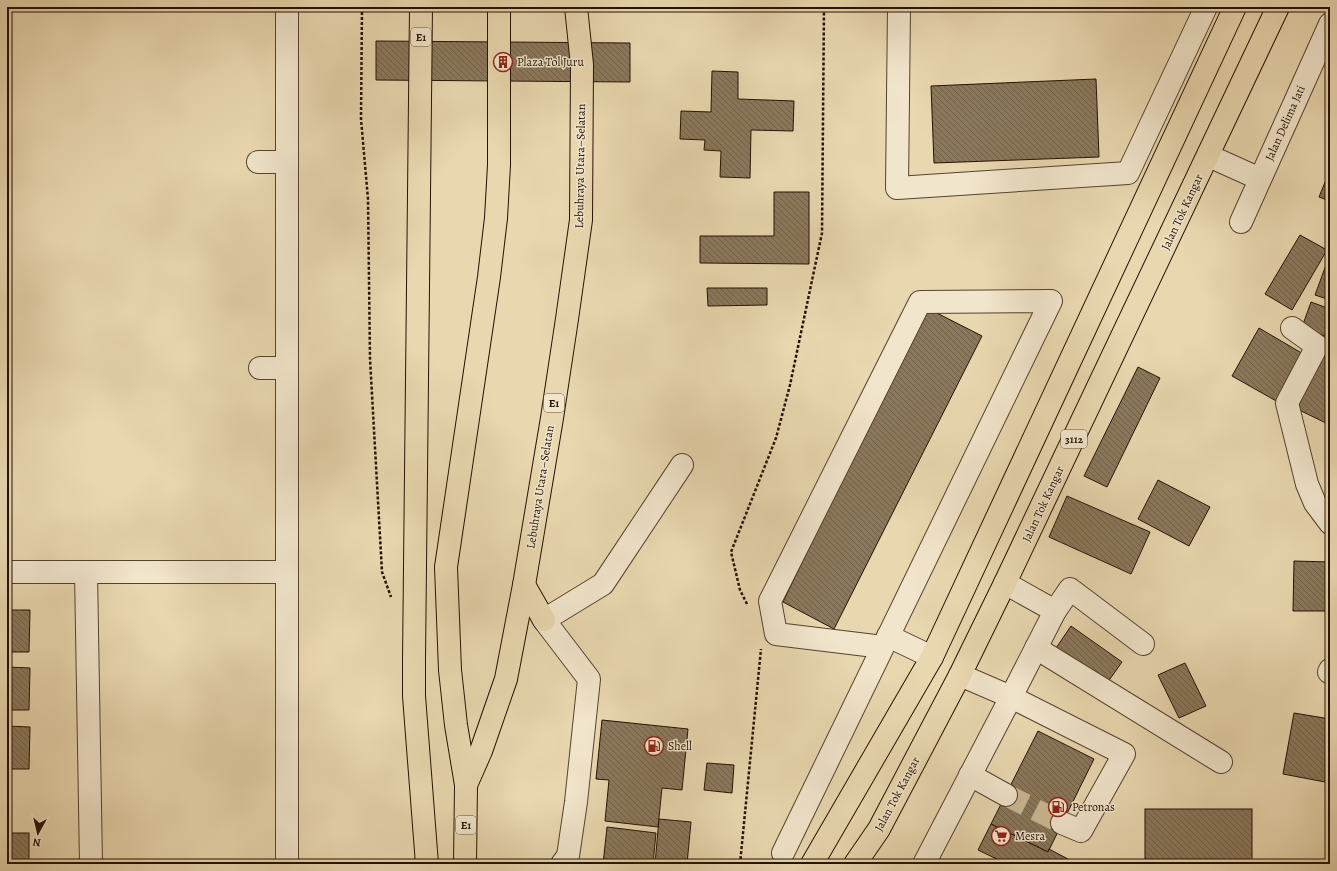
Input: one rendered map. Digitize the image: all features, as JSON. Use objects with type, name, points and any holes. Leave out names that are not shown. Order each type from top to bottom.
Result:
[{"type":"main road","name":"E1","points":[[421,7],[414,696],[427,864]]},
{"type":"main road","points":[[466,786],[456,725],[450,670],[446,567],[489,277],[496,218],[499,165],[499,7]]},
{"type":"main road","name":"Lebuhraya Utara–Selatan","points":[[465,864],[466,786],[481,751],[506,679],[524,585],[567,319],[581,220],[582,65],[576,7]]},
{"type":"main road","points":[[812,864],[932,657],[1235,7]]},
{"type":"main road","name":"Jalan Tok Kangar","points":[[855,864],[880,829],[1006,583],[1209,156],[1278,7]]},
{"type":"main road","points":[[524,585],[544,620]]},
{"type":"street","points":[[287,7],[287,864]]},
{"type":"street","points":[[899,7],[897,188],[1128,173],[1206,7]]},
{"type":"street","name":"Jalan Delima Jati","points":[[1241,222],[1330,24]]},
{"type":"street","points":[[1209,156],[1260,179]]},
{"type":"street","points":[[258,162],[287,162]]},
{"type":"street","points":[[783,852],[886,642],[1051,302],[920,302],[770,600],[776,634],[886,642],[932,657]]},
{"type":"street","points":[[1292,328],[1316,346],[1287,403],[1307,484],[1315,502],[1330,523]]},
{"type":"street","points":[[260,368],[287,368]]},
{"type":"street","points":[[562,864],[568,856],[576,802],[588,679],[544,620],[603,584],[682,465]]},
{"type":"street","points":[[7,572],[287,572]]},
{"type":"street","points":[[86,572],[91,864]]},
{"type":"street","points":[[1006,583],[1055,612]]},
{"type":"street","points":[[924,864],[1055,612],[1070,589],[1143,644]]},
{"type":"street","points":[[1036,648],[1221,762]]},
{"type":"street","points":[[960,674],[1011,697],[1124,754],[1082,831],[1062,823]]},
{"type":"street","points":[[970,776],[1006,795]]},
{"type":"path","points":[[362,7],[362,119],[368,199],[371,367],[382,572],[393,601]]},
{"type":"path","points":[[750,609],[740,590],[731,552],[776,438],[790,385],[822,233],[824,7]]},
{"type":"path","points":[[740,864],[762,642]]},
{"type":"building","name":"Plaza Tol Juru","points":[[376,41],[630,43],[630,82],[376,80]]},
{"type":"building","points":[[712,71],[738,72],[738,99],[794,101],[793,131],[751,130],[750,178],[720,177],[721,151],[704,150],[705,140],[680,139],[681,111],[711,112]]},
{"type":"building","points":[[1096,79],[1099,157],[934,163],[931,86]]},
{"type":"building","points":[[1330,170],[1330,201],[1319,197]]},
{"type":"building","points":[[774,192],[809,192],[809,264],[700,263],[700,236],[774,236]]},
{"type":"building","points":[[1300,235],[1327,250],[1292,310],[1265,294]]},
{"type":"building","points":[[1326,265],[1330,266],[1330,300],[1315,295]]},
{"type":"building","points":[[707,288],[767,288],[767,305],[708,306]]},
{"type":"building","points":[[1311,302],[1330,309],[1330,338],[1302,327]]},
{"type":"building","points":[[929,309],[982,336],[834,629],[783,602],[920,317]]},
{"type":"building","points":[[1259,328],[1305,355],[1278,402],[1232,376]]},
{"type":"building","points":[[1320,350],[1330,354],[1330,425],[1293,407]]},
{"type":"building","points":[[1138,367],[1160,378],[1107,487],[1084,476]]},
{"type":"building","points":[[1158,480],[1210,507],[1189,546],[1138,519]]},
{"type":"building","points":[[1067,496],[1150,532],[1131,574],[1049,537]]},
{"type":"building","points":[[1294,561],[1330,562],[1330,611],[1293,611]]},
{"type":"building","points":[[7,610],[30,610],[29,652],[7,652]]},
{"type":"building","points":[[1071,626],[1122,662],[1105,686],[1054,651]]},
{"type":"building","points":[[1185,663],[1206,706],[1179,718],[1158,675]]},
{"type":"building","points":[[7,667],[30,668],[29,710],[7,710]]},
{"type":"building","points":[[1294,713],[1330,719],[1330,752],[1325,782],[1283,774]]},
{"type":"building","points":[[602,720],[688,729],[682,790],[662,788],[658,827],[605,821],[609,780],[596,779]]},
{"type":"building","points":[[7,726],[30,727],[29,769],[7,769]]},
{"type":"building","points":[[1038,731],[1094,759],[1048,852],[991,824]]},
{"type":"building","points":[[707,763],[734,765],[732,793],[704,790]]},
{"type":"building","points":[[1145,809],[1252,809],[1252,864],[1145,864]]},
{"type":"building","points":[[659,819],[691,822],[687,864],[655,864]]},
{"type":"building","name":"Mesra","points":[[991,824],[1048,852],[1049,849],[1068,859],[1065,864],[1007,864],[978,850]]},
{"type":"building","points":[[607,827],[656,833],[653,864],[603,864]]},
{"type":"building","points":[[7,833],[29,833],[29,864],[7,864]]},
{"type":"tunnel","points":[[1006,795],[1062,823]]},
{"type":"place","name":"Plaza Tol Juru","points":[[503,62]]},
{"type":"place","name":"Shell","points":[[654,746]]},
{"type":"place","name":"Petronas","points":[[1058,807]]},
{"type":"place","name":"Mesra","points":[[1001,836]]}]
